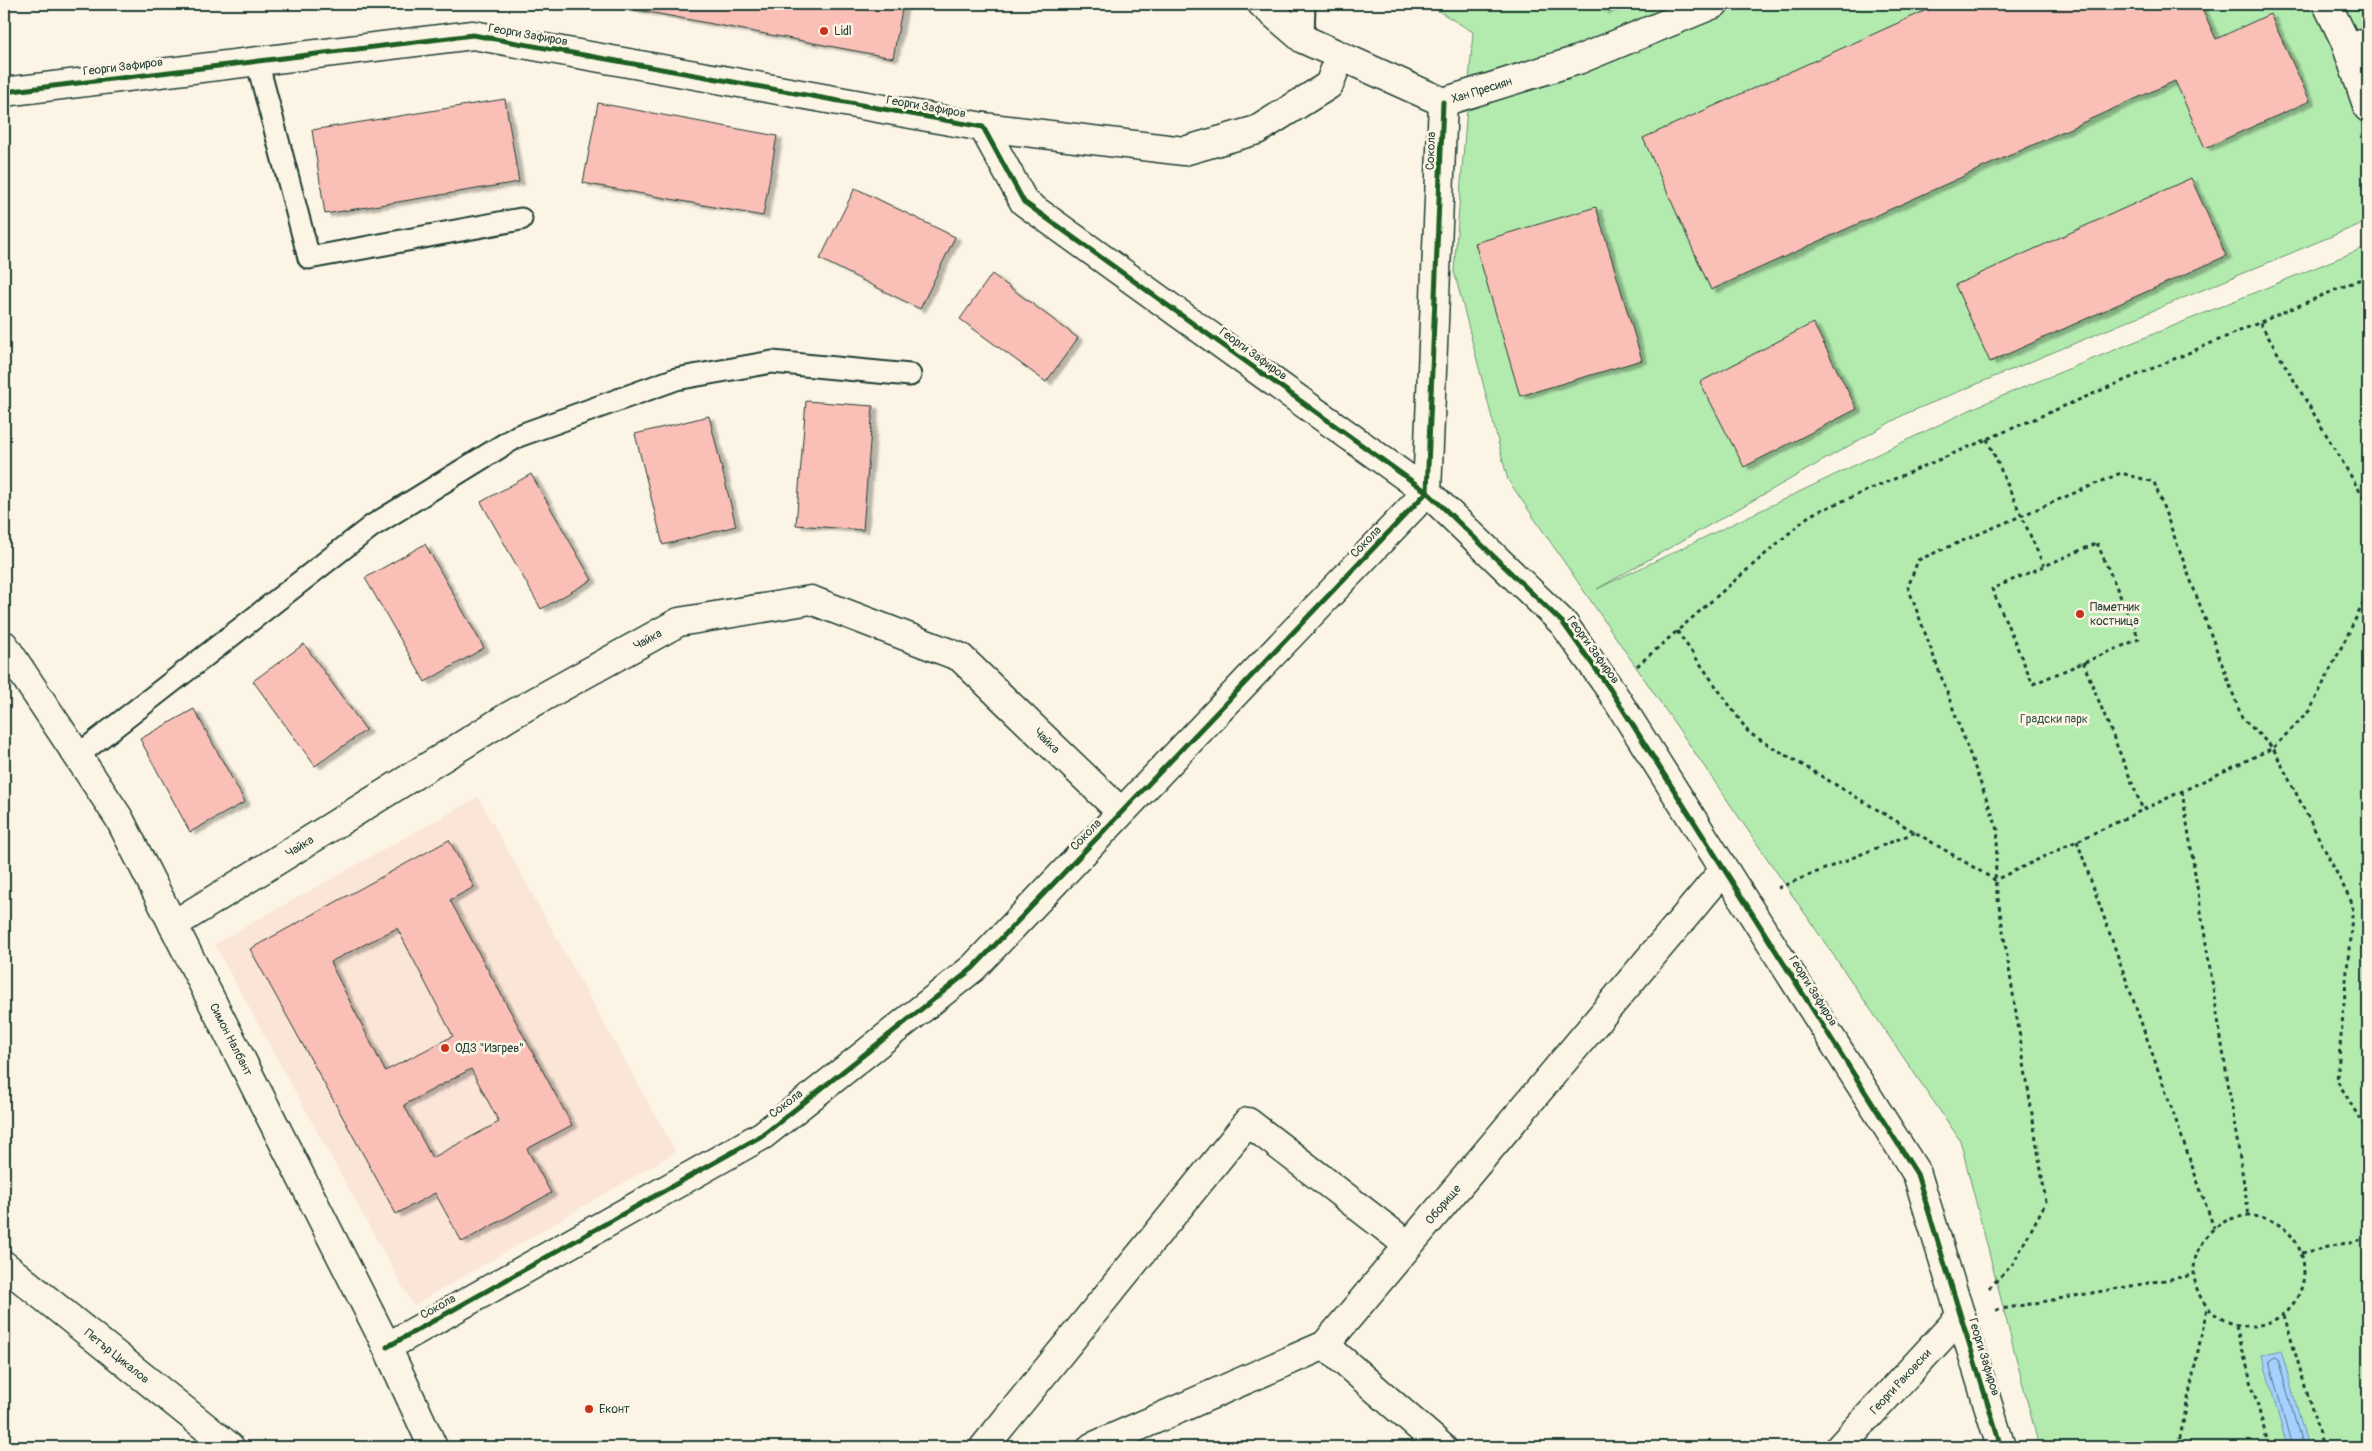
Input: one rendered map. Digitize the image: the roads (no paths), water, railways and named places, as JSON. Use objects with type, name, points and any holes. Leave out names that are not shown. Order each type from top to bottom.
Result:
[{"type":"street","name":"Хан Пресиян","points":[[1262,4],[1303,39],[1443,102],[1578,60],[1714,4]]},
{"type":"street","points":[[2327,4],[2357,40],[2368,108]]},
{"type":"street","name":"Георги Зафиров","points":[[4,92],[473,35],[983,127],[1024,202],[1427,492],[1563,623],[1610,689],[1917,1174],[2001,1447]]},
{"type":"street","points":[[983,127],[1184,151],[1257,130],[1330,85],[1340,56]]},
{"type":"street","name":"Сокола","points":[[387,1347],[763,1135],[974,968],[1427,492],[1443,102]]},
{"type":"street","name":"Чайка","points":[[174,925],[510,715],[679,622],[811,600],[960,657],[1121,812]]},
{"type":"street","name":"Симон Налбант","points":[[4,645],[119,818],[387,1347],[433,1447]]},
{"type":"street","name":"Оборище","points":[[1092,1447],[1325,1344],[1724,870]]},
{"type":"street","points":[[984,1447],[1248,1122],[1408,1245]]},
{"type":"street","name":"Петър Цикалов","points":[[4,1265],[230,1447]]},
{"type":"street","name":"Георги Раковски","points":[[1840,1447],[1961,1316]]},
{"type":"street","points":[[1325,1344],[1442,1447]]},
{"type":"lane","points":[[1303,39],[1304,4]]},
{"type":"lane","points":[[257,61],[309,258],[521,219]]},
{"type":"lane","points":[[77,756],[372,526],[518,436],[676,379],[772,362],[910,375]]},
{"type":"water","points":[[2281,1350],[2308,1447],[2287,1447],[2262,1355]]},
{"type":"place","name":"Lidl","points":[[824,31]]},
{"type":"place","name":"Паметник костница","points":[[2080,614]]},
{"type":"place","name":"ОДЗ \"Изгрев\"","points":[[445,1048]]},
{"type":"place","name":"Еконт","points":[[589,1409]]},
{"type":"park label","name":"Градски парк","points":[[2054,719]]}]
